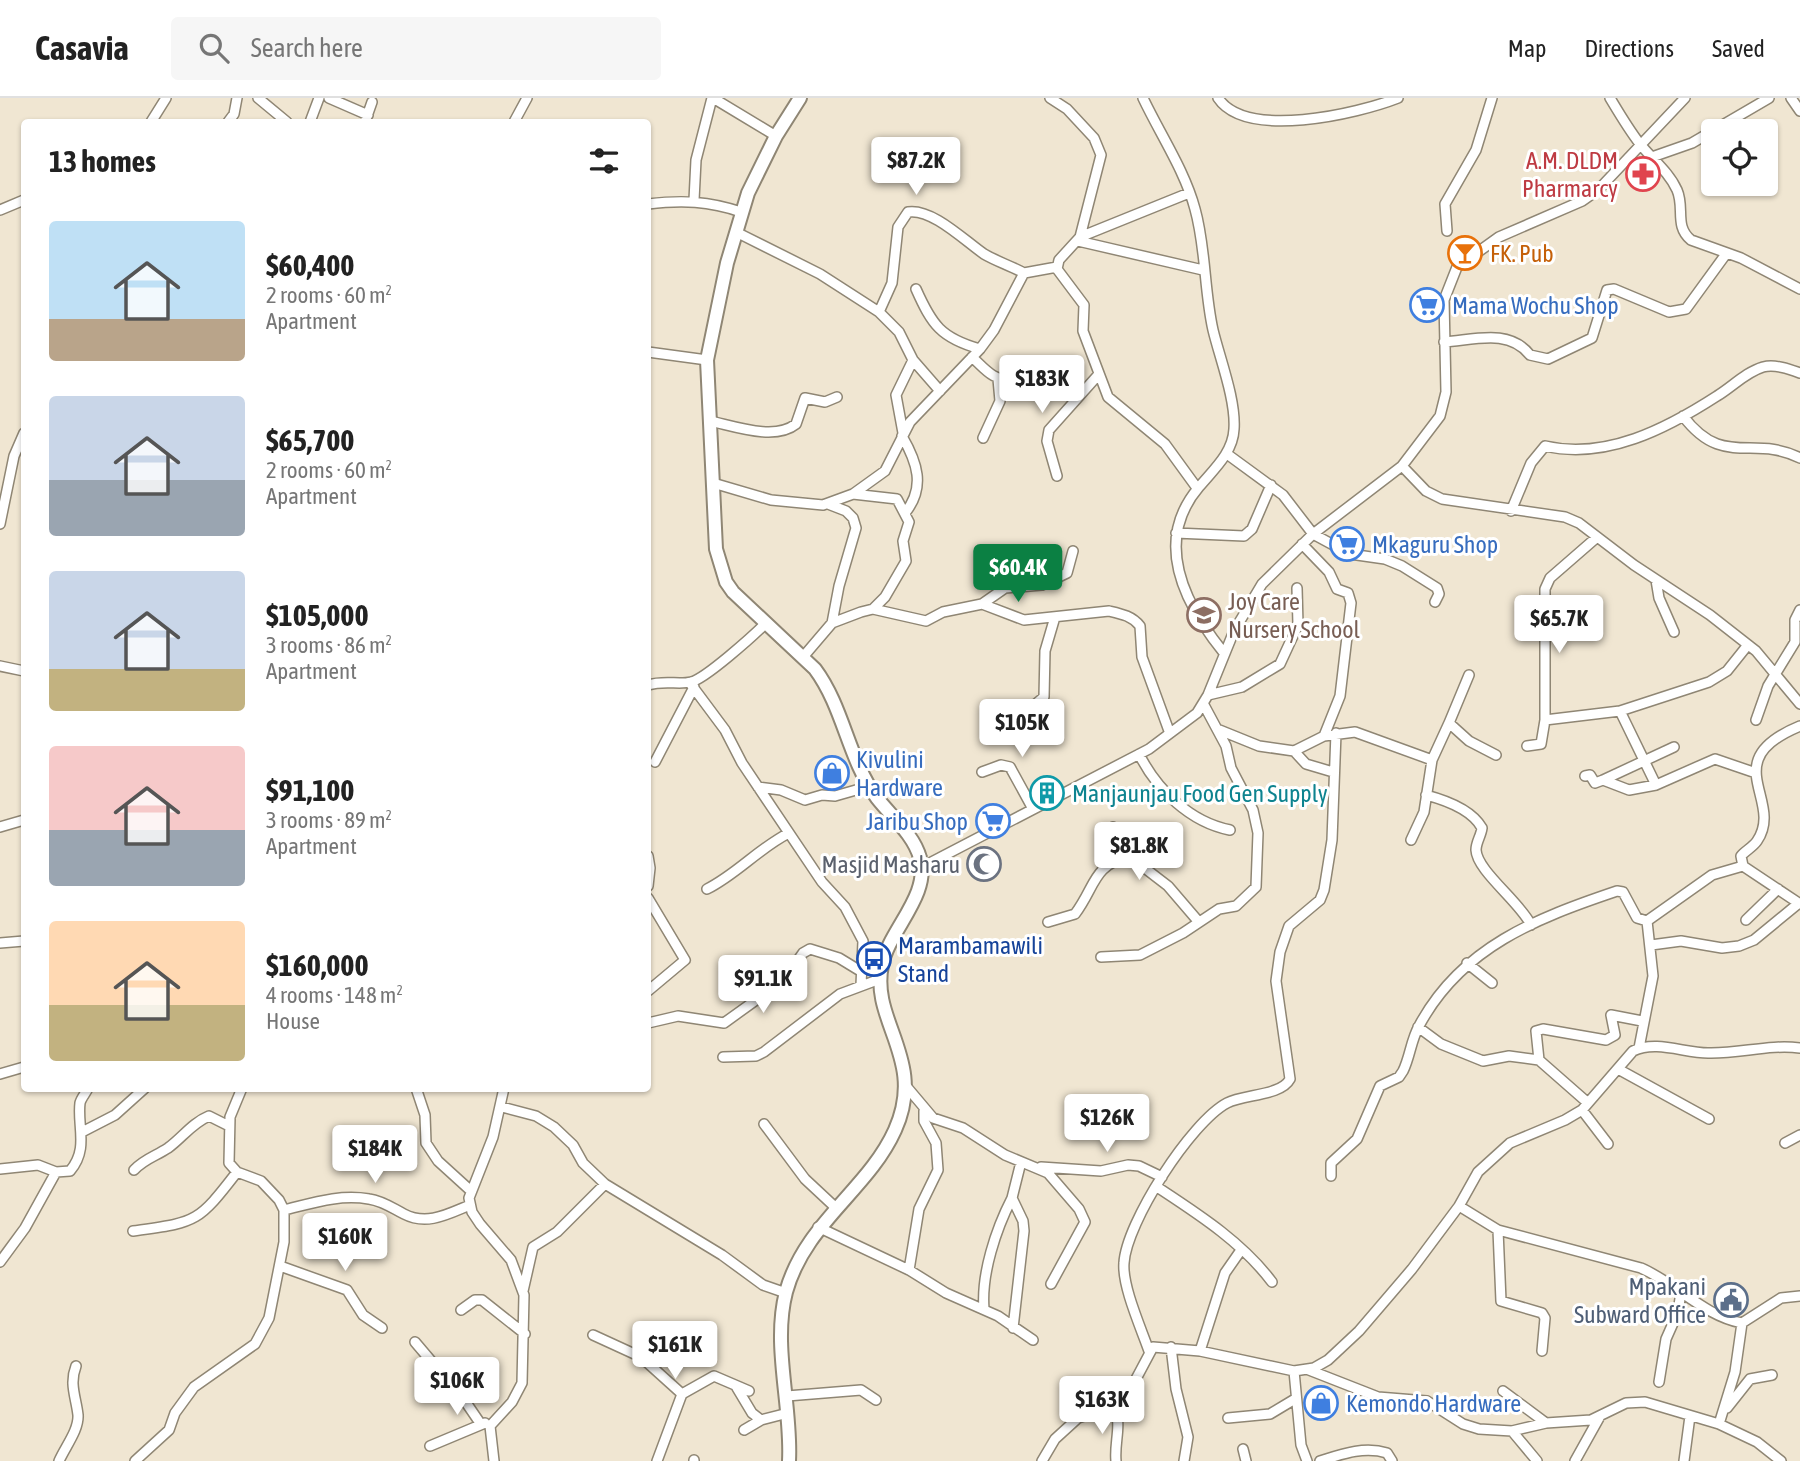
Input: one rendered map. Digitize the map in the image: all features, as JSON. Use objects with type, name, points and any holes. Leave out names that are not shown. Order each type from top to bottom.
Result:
[{"type":"street","points":[[153,119],[166,98]]},
{"type":"street","points":[[230,119],[237,98]]},
{"type":"street","points":[[258,98],[283,119]]},
{"type":"street","points":[[311,119],[319,98]]},
{"type":"street","points":[[329,98],[367,119],[372,102]]},
{"type":"street","points":[[516,119],[527,98]]},
{"type":"street","points":[[694,200],[696,160],[713,98],[776,136]]},
{"type":"street","points":[[789,1461],[782,1343],[786,1293],[818,1227],[880,1156],[895,1131],[906,1086],[902,1056],[885,1008],[880,979],[891,940],[920,883],[922,867],[914,842],[870,786],[826,684],[803,657],[765,624],[726,582],[716,549],[707,360],[712,327],[741,212],[776,136],[800,98]]},
{"type":"street","points":[[879,312],[892,283],[898,227],[908,212],[920,213],[955,231],[985,255],[1024,272],[1056,267],[1079,239],[1101,155],[1094,138],[1067,109],[1050,98]]},
{"type":"street","points":[[1143,98],[1189,193],[1199,226],[1212,326],[1233,414],[1234,430],[1227,454],[1182,509],[1176,533],[1177,565],[1195,614],[1224,653]]},
{"type":"street","points":[[1218,98],[1224,107],[1236,114],[1270,121],[1327,115],[1398,98]]},
{"type":"street","points":[[1447,231],[1445,204],[1476,150],[1492,98]]},
{"type":"street","points":[[1610,98],[1640,145],[1679,193],[1680,227],[1684,234],[1726,254],[1741,258],[1800,289]]},
{"type":"street","points":[[922,867],[1139,754],[1204,705],[1224,653],[1262,584],[1302,544],[1402,466],[1440,416],[1445,404],[1444,300],[1457,267],[1499,237],[1583,201],[1600,189],[1685,98]]},
{"type":"street","points":[[1652,157],[1692,143],[1769,98]]},
{"type":"street","points":[[1791,98],[1800,111]]},
{"type":"street","points":[[1079,239],[1189,193]]},
{"type":"street","points":[[651,204],[694,200],[716,203],[741,212]]},
{"type":"street","points":[[0,210],[21,201]]},
{"type":"street","points":[[736,232],[820,274],[879,312],[899,332],[913,360],[940,391]]},
{"type":"street","points":[[1079,239],[1203,270]]},
{"type":"street","points":[[1444,342],[1503,338],[1523,346],[1530,355],[1548,359],[1592,338],[1607,290],[1614,289],[1669,312],[1686,309],[1726,254]]},
{"type":"street","points":[[1056,267],[1084,305],[1083,331],[1108,397],[1165,444],[1197,488]]},
{"type":"street","points":[[828,504],[853,494],[885,471],[902,434],[980,349],[994,330],[1024,272]]},
{"type":"street","points":[[916,289],[943,334],[980,349]]},
{"type":"street","points":[[651,352],[707,360]]},
{"type":"street","points":[[972,357],[985,372],[998,379],[1014,380]]},
{"type":"street","points":[[905,513],[917,495],[918,474],[912,452],[902,434],[897,395],[899,384],[913,360]]},
{"type":"street","points":[[1511,511],[1531,463],[1545,446],[1573,451],[1600,449],[1623,443],[1683,416],[1764,366],[1784,367],[1800,373]]},
{"type":"street","points":[[1057,476],[1047,442],[1049,430],[1098,374]]},
{"type":"street","points":[[984,438],[1000,401],[998,379]]},
{"type":"street","points":[[710,421],[757,430],[783,430],[796,424],[805,398],[825,402],[837,397]]},
{"type":"street","points":[[1683,416],[1696,433],[1719,446],[1787,451],[1800,458]]},
{"type":"street","points":[[0,524],[14,456],[21,440]]},
{"type":"street","points":[[1227,454],[1271,485],[1298,511],[1314,534],[1350,554],[1385,559],[1405,568],[1437,588],[1439,594],[1435,602]]},
{"type":"street","points":[[1402,466],[1434,496],[1511,511],[1566,516],[1579,523],[1596,538],[1710,615],[1756,652],[1800,704]]},
{"type":"street","points":[[713,483],[771,500],[828,504],[853,517],[856,528],[839,586],[832,623],[803,657]]},
{"type":"street","points":[[1176,533],[1244,536],[1252,529],[1271,485]]},
{"type":"street","points":[[832,623],[873,609],[885,597],[906,561],[903,541],[909,522],[897,499],[853,494]]},
{"type":"street","points":[[1527,746],[1541,744],[1545,720],[1545,589],[1550,578],[1596,538]]},
{"type":"street","points":[[1302,544],[1329,572],[1338,589],[1348,593],[1351,603],[1340,695],[1324,736]]},
{"type":"street","points":[[873,609],[926,621],[943,612],[982,604],[1005,588],[1042,585],[1067,573],[1073,551]]},
{"type":"street","points":[[1656,580],[1659,598],[1674,632]]},
{"type":"street","points":[[1209,695],[1242,687],[1280,664],[1298,625],[1297,588]]},
{"type":"street","points":[[982,604],[1018,620],[1109,611],[1136,621],[1142,632],[1142,657],[1150,676],[1154,699],[1169,731]]},
{"type":"street","points":[[1756,720],[1768,686],[1795,642],[1796,620],[1800,610]]},
{"type":"street","points":[[1018,719],[1044,697],[1045,651],[1055,617]]},
{"type":"street","points":[[655,762],[692,685],[741,647],[765,624]]},
{"type":"street","points":[[1545,720],[1620,711],[1718,678],[1747,646]]},
{"type":"street","points":[[0,666],[21,670]]},
{"type":"street","points":[[1411,840],[1424,812],[1432,760],[1469,676]]},
{"type":"street","points":[[651,684],[665,680],[692,685],[725,730],[758,787],[822,883],[845,907],[860,933],[864,950],[861,985]]},
{"type":"street","points":[[1101,957],[1140,955],[1184,933],[1219,909],[1236,906],[1249,897],[1258,881],[1255,866],[1258,833],[1253,810],[1231,768],[1226,746],[1204,705]]},
{"type":"street","points":[[1620,711],[1647,760],[1656,785]]},
{"type":"street","points":[[1449,723],[1469,741],[1496,755]]},
{"type":"street","points":[[1742,866],[1741,856],[1759,838],[1763,821],[1756,773],[1765,746],[1781,733],[1800,726]]},
{"type":"street","points":[[1217,729],[1259,746],[1294,751],[1336,733],[1367,735],[1432,760]]},
{"type":"street","points":[[1042,1461],[1055,1439],[1078,1418],[1113,1405],[1128,1394],[1149,1351],[1125,1285],[1124,1262],[1128,1242],[1162,1177],[1182,1147],[1217,1109],[1240,1097],[1284,1087],[1290,1079],[1276,981],[1280,952],[1289,926],[1320,900],[1324,890],[1332,840],[1336,733]]},
{"type":"street","points":[[1586,776],[1592,777],[1595,783],[1674,747]]},
{"type":"street","points":[[1294,751],[1306,764],[1333,772]]},
{"type":"street","points":[[1139,754],[1164,793],[1207,824],[1230,830]]},
{"type":"street","points":[[1603,780],[1629,790],[1656,785],[1715,759],[1756,773]]},
{"type":"street","points":[[982,772],[1001,765],[1010,767],[1033,809]]},
{"type":"street","points":[[758,787],[781,790],[805,800],[822,795],[835,796],[870,786]]},
{"type":"street","points":[[1426,795],[1453,805],[1479,823],[1482,828],[1477,843],[1479,859],[1513,898],[1531,925]]},
{"type":"street","points":[[0,827],[21,821]]},
{"type":"street","points":[[1113,827],[1129,856],[1168,886],[1198,921]]},
{"type":"street","points":[[707,889],[724,881],[770,843],[789,833]]},
{"type":"street","points":[[1048,922],[1075,914],[1098,872],[1105,865],[1129,856]]},
{"type":"street","points":[[1651,945],[1681,941],[1722,948],[1739,946],[1754,940],[1799,903],[1742,866]]},
{"type":"street","points":[[1647,921],[1712,876],[1742,866]]},
{"type":"street","points":[[1746,920],[1778,889]]},
{"type":"street","points":[[1331,1176],[1331,1163],[1357,1139],[1366,1124],[1376,1091],[1403,1072],[1418,1027],[1450,979],[1467,964],[1508,935],[1553,913],[1620,891],[1637,918],[1647,921]]},
{"type":"street","points":[[651,903],[685,960],[651,988]]},
{"type":"street","points":[[1149,1351],[1171,1347],[1200,1351],[1294,1371],[1308,1370],[1328,1360],[1359,1331],[1412,1269],[1459,1206],[1478,1172],[1510,1143],[1565,1120],[1585,1106],[1639,1048],[1642,1021],[1653,976],[1647,921]]},
{"type":"street","points":[[0,943],[21,941]]},
{"type":"street","points":[[651,1022],[678,1016],[724,1023],[784,980],[803,953],[810,948],[839,958],[862,972]]},
{"type":"street","points":[[1467,964],[1492,984]]},
{"type":"street","points":[[723,1056],[756,1056],[828,1002],[861,985],[880,979]]},
{"type":"street","points":[[1608,1144],[1585,1106],[1539,1060],[1535,1045],[1538,1030],[1606,1040],[1615,1035],[1611,1015],[1642,1021]]},
{"type":"street","points":[[1418,1027],[1441,1044],[1483,1061],[1509,1056],[1539,1060]]},
{"type":"street","points":[[1639,1048],[1724,1053],[1780,1046],[1800,1048]]},
{"type":"street","points":[[0,1074],[21,1068]]},
{"type":"street","points":[[1618,1069],[1709,1119]]},
{"type":"street","points":[[906,1086],[924,1111],[933,1118],[963,1128],[1021,1162],[1041,1167],[1101,1171],[1128,1165],[1139,1166],[1162,1177]]},
{"type":"street","points":[[0,1169],[38,1165],[65,1174],[73,1168],[82,1132],[80,1100],[85,1092]]},
{"type":"street","points":[[82,1132],[115,1115],[141,1092]]},
{"type":"street","points":[[135,1461],[170,1430],[178,1407],[202,1380],[255,1344],[269,1318],[287,1221],[279,1200],[261,1181],[237,1172],[229,1163],[229,1126],[241,1092]]},
{"type":"street","points":[[417,1092],[425,1115],[426,1143],[438,1161],[471,1191]]},
{"type":"street","points":[[504,1092],[502,1107],[471,1191],[470,1205],[480,1224],[510,1260],[523,1291]]},
{"type":"street","points":[[502,1107],[536,1116],[554,1127],[573,1146],[583,1163],[606,1184],[722,1255],[763,1285],[786,1293]]},
{"type":"street","points":[[909,1270],[919,1209],[938,1170],[936,1143],[924,1121],[924,1111]]},
{"type":"street","points":[[134,1170],[148,1157],[168,1148],[200,1120],[209,1116],[229,1126]]},
{"type":"street","points":[[764,1124],[805,1179],[835,1207]]},
{"type":"street","points":[[1785,1143],[1800,1135]]},
{"type":"street","points":[[984,1309],[983,1293],[993,1253],[993,1237],[1012,1198],[1021,1162]]},
{"type":"street","points":[[1041,1167],[1079,1209],[1085,1222],[1051,1284]]},
{"type":"street","points":[[0,1262],[26,1228],[56,1172]]},
{"type":"street","points":[[133,1231],[187,1223],[206,1209],[237,1172]]},
{"type":"street","points":[[494,1461],[490,1434],[493,1422],[520,1390],[525,1334],[523,1291],[533,1247],[556,1232],[606,1184]]},
{"type":"street","points":[[1157,1187],[1202,1216],[1272,1282]]},
{"type":"street","points":[[284,1210],[340,1196],[379,1201],[416,1219],[427,1220],[470,1205]]},
{"type":"street","points":[[1012,1198],[1023,1222],[1024,1231],[1013,1328]]},
{"type":"street","points":[[1459,1206],[1498,1230],[1642,1268],[1662,1277],[1727,1320],[1742,1323],[1781,1298],[1800,1296]]},
{"type":"street","points":[[818,1227],[909,1270],[946,1293],[984,1309],[1033,1340]]},
{"type":"street","points":[[1498,1230],[1501,1301],[1542,1313],[1545,1318],[1542,1351]]},
{"type":"street","points":[[1200,1351],[1226,1273],[1241,1250]]},
{"type":"street","points":[[280,1266],[347,1290],[363,1315],[382,1328]]},
{"type":"street","points":[[1659,1382],[1666,1339],[1678,1312],[1681,1292]]},
{"type":"street","points":[[461,1310],[475,1300],[482,1300],[525,1334]]},
{"type":"street","points":[[1719,1424],[1735,1372],[1742,1323]]},
{"type":"street","points":[[593,1335],[641,1357],[682,1394]]},
{"type":"street","points":[[415,1342],[480,1423]]},
{"type":"street","points":[[1171,1347],[1176,1389],[1188,1437],[1184,1461]]},
{"type":"street","points":[[59,1461],[78,1416],[72,1382],[76,1366]]},
{"type":"street","points":[[1308,1370],[1378,1397],[1427,1401],[1463,1424],[1479,1429],[1512,1431],[1546,1423],[1600,1419],[1632,1402],[1719,1424],[1757,1442],[1781,1461]]},
{"type":"street","points":[[1294,1371],[1301,1445],[1307,1461]]},
{"type":"street","points":[[1724,1412],[1749,1379],[1772,1375]]},
{"type":"street","points":[[657,1461],[682,1394],[714,1376],[737,1388],[750,1391]]},
{"type":"street","points":[[737,1388],[752,1413],[761,1420]]},
{"type":"street","points":[[787,1396],[862,1390],[876,1400]]},
{"type":"street","points":[[1503,1391],[1546,1423]]},
{"type":"street","points":[[1227,1418],[1278,1412],[1295,1399]]},
{"type":"street","points":[[1113,1405],[1120,1425],[1115,1448],[1116,1461]]},
{"type":"street","points":[[744,1430],[761,1420],[788,1413]]},
{"type":"street","points":[[1684,1461],[1690,1416]]},
{"type":"street","points":[[1575,1461],[1600,1419]]},
{"type":"street","points":[[430,1446],[480,1423],[493,1422]]},
{"type":"street","points":[[1512,1431],[1536,1461]]},
{"type":"street","points":[[1243,1449],[1246,1461]]},
{"type":"street","points":[[1320,1461],[1349,1451],[1370,1450],[1387,1452],[1392,1461]]},
{"type":"place","name":"A.M. DLDM Pharmarcy","points":[[1643,174]]},
{"type":"place","name":"FK. Pub","points":[[1465,253]]},
{"type":"place","name":"Mama Wochu Shop","points":[[1427,305]]},
{"type":"place","name":"Mkaguru Shop","points":[[1347,544]]},
{"type":"place","name":"Joy Care Nursery School","points":[[1204,615]]},
{"type":"place","name":"Kivulini Hardware","points":[[832,773]]},
{"type":"place","name":"Manjaunjau Food Gen Supply","points":[[1047,793]]},
{"type":"place","name":"Jaribu Shop","points":[[993,821]]},
{"type":"place","name":"Masjid Masharu","points":[[984,864]]},
{"type":"place","name":"Marambamawili Stand","points":[[874,959]]},
{"type":"place","name":"Mpakani Subward Office","points":[[1731,1300]]},
{"type":"place","name":"Kemondo Hardware","points":[[1321,1403]]}]
